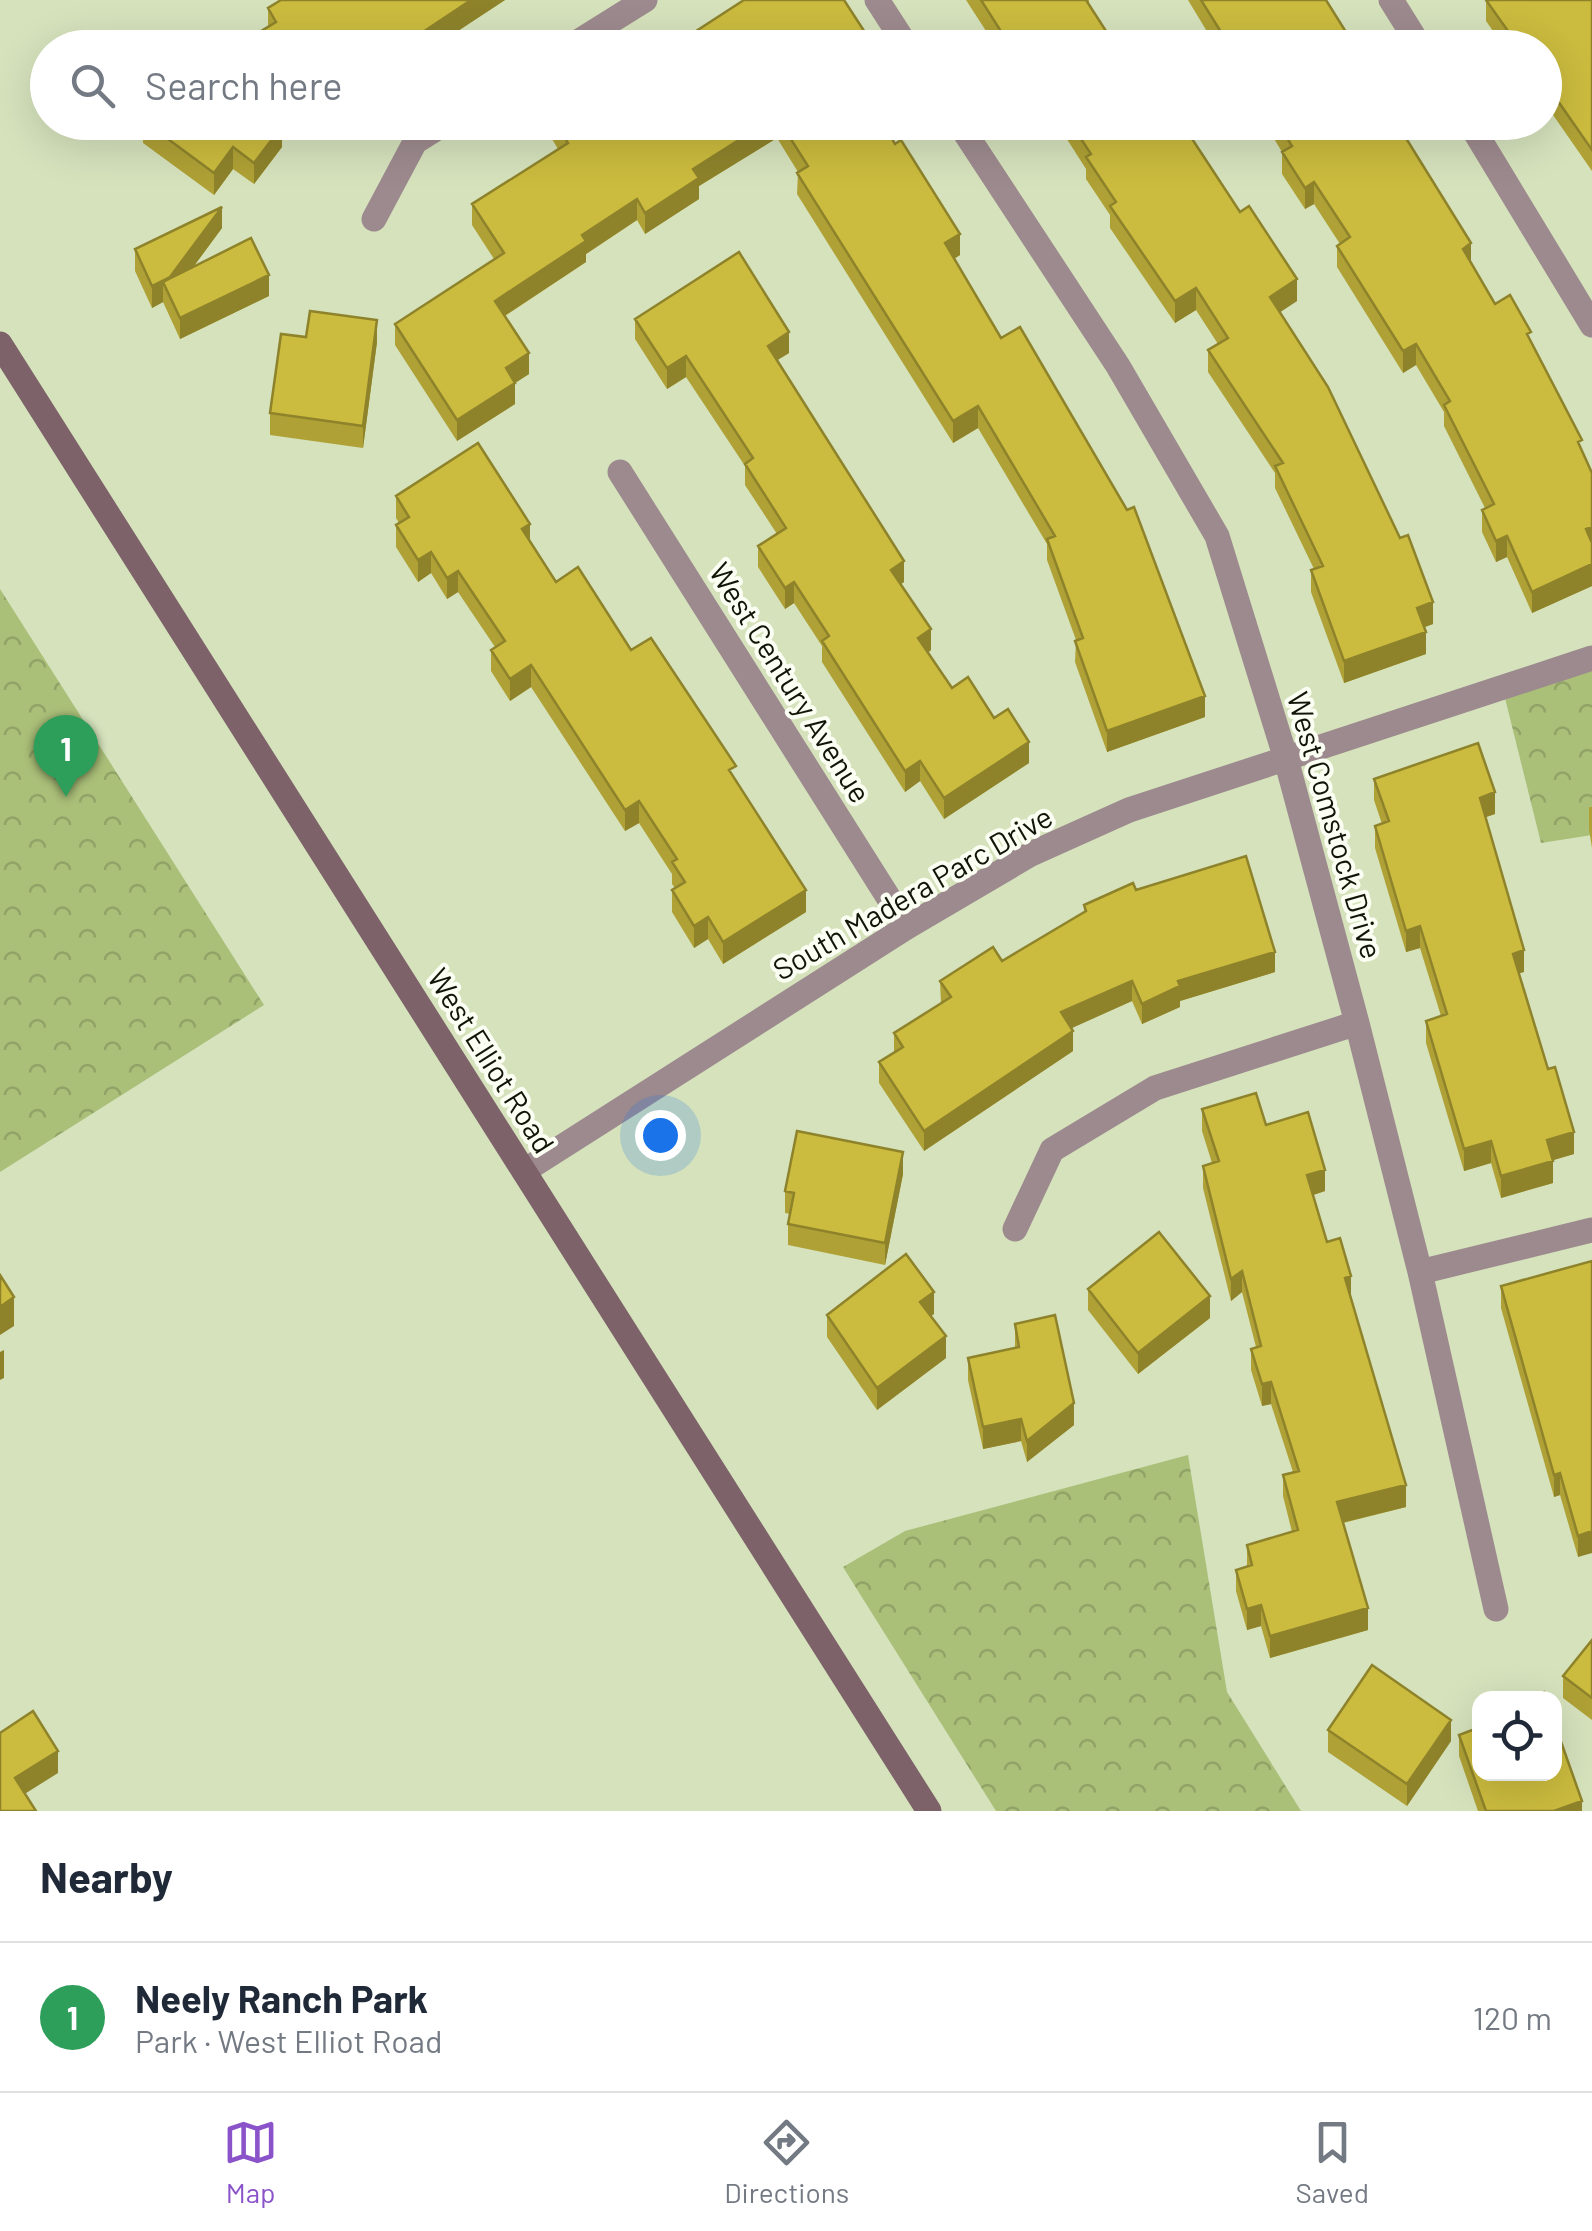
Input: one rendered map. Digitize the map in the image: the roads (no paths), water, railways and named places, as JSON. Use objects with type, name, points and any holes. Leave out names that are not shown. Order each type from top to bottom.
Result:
[{"type":"main road","name":"West Elliot Road","points":[[4,358],[929,1811]]},
{"type":"street","points":[[597,30],[645,0]]},
{"type":"street","points":[[877,0],[896,30]]},
{"type":"street","points":[[1391,0],[1410,30]]},
{"type":"street","points":[[374,219],[418,140]]},
{"type":"street","name":"West Comstock Drive","points":[[970,140],[1118,366],[1217,536],[1286,759],[1357,1023],[1420,1272],[1496,1609]]},
{"type":"street","points":[[1479,140],[1592,325]]},
{"type":"street","name":"West Century Avenue","points":[[620,472],[907,927]]},
{"type":"street","name":"South Madera Parc Drive","points":[[524,1171],[907,927],[1031,854],[1129,810],[1592,658]]},
{"type":"street","points":[[1016,1229],[1052,1150],[1066,1141],[1155,1088],[1357,1023]]},
{"type":"street","points":[[1420,1272],[1592,1230]]},
{"type":"place","name":"Neely Ranch Park","points":[[66,797]]}]
